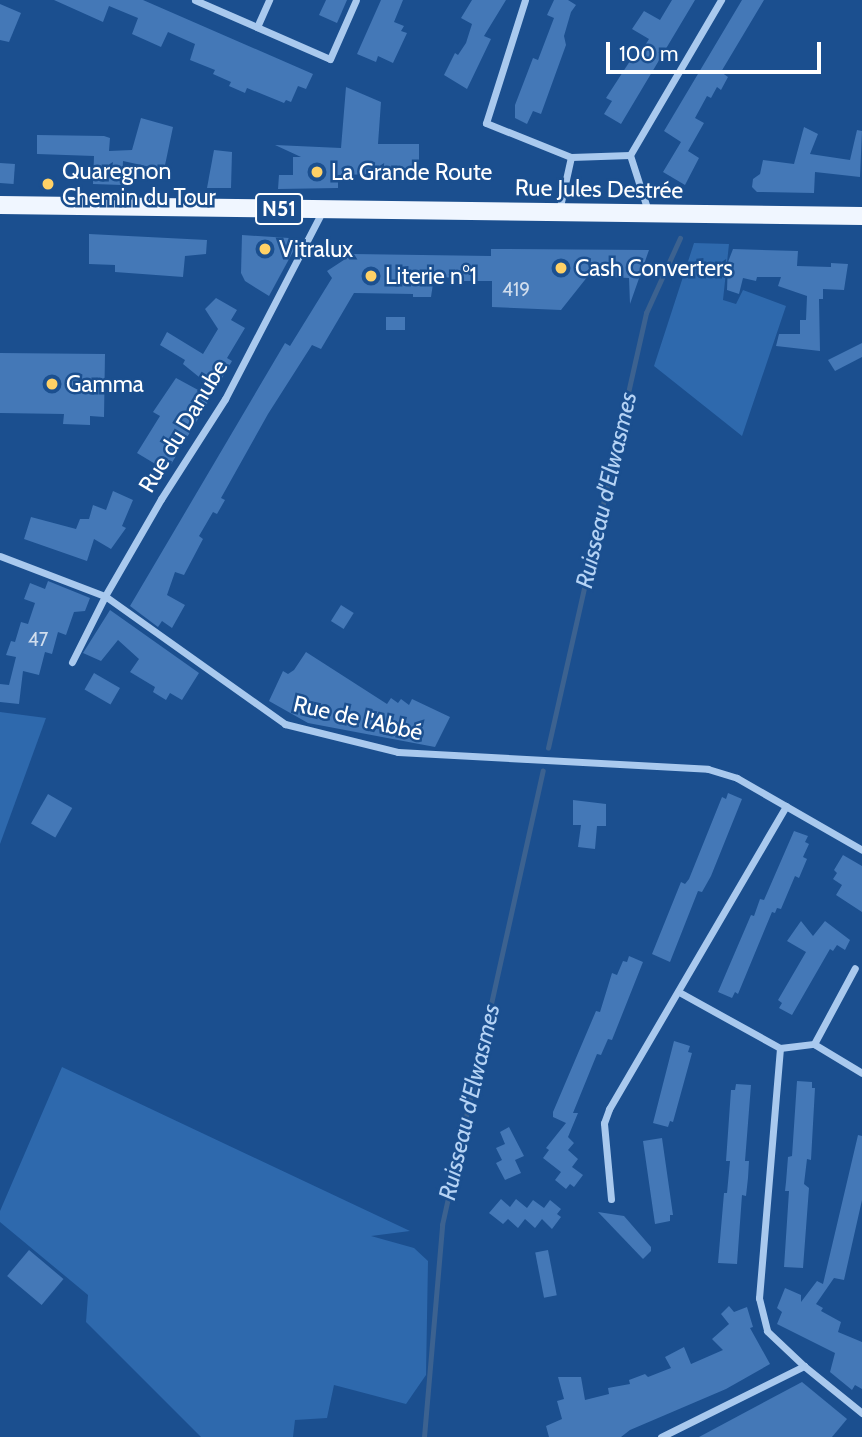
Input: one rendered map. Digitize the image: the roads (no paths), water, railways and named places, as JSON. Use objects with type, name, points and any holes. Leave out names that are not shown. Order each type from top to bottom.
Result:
[{"type":"main road","name":"Rue Jules Destrée","points":[[0,205],[862,216]]},
{"type":"street","points":[[195,0],[330,59],[356,0]]},
{"type":"street","points":[[257,27],[269,0]]},
{"type":"street","points":[[525,0],[486,123],[571,157],[630,155]]},
{"type":"street","points":[[648,214],[630,155],[721,0]]},
{"type":"street","points":[[559,213],[571,157]]},
{"type":"street","name":"Rue du Danube","points":[[72,662],[105,596],[161,499],[225,399],[324,209]]},
{"type":"street","name":"Rue de l'Abbé","points":[[0,556],[105,596],[285,724],[398,752],[695,767],[737,778],[862,850]]},
{"type":"street","points":[[611,1199],[606,1117],[786,806]]},
{"type":"street","points":[[814,1044],[855,968]]},
{"type":"street","points":[[679,992],[779,1048],[814,1044],[862,1073]]},
{"type":"street","points":[[779,1048],[759,1298],[767,1331],[804,1366],[862,1413]]},
{"type":"street","points":[[661,1437],[804,1366]]},
{"type":"waterway","name":"Ruisseau d'Elwasmes","points":[[548,748],[646,313],[680,238]]},
{"type":"waterway","name":"Ruisseau d'Elwasmes","points":[[424,1437],[442,1225],[543,771]]},
{"type":"place","name":"La Grande Route","points":[[317,172]]},
{"type":"place","name":"Quaregnon Chemin du Tour","points":[[48,184]]},
{"type":"place","name":"Vitralux","points":[[265,249]]},
{"type":"place","name":"Cash Converters","points":[[561,268]]},
{"type":"place","name":"Literie n°1","points":[[371,276]]},
{"type":"place","name":"Gamma","points":[[52,384]]}]
